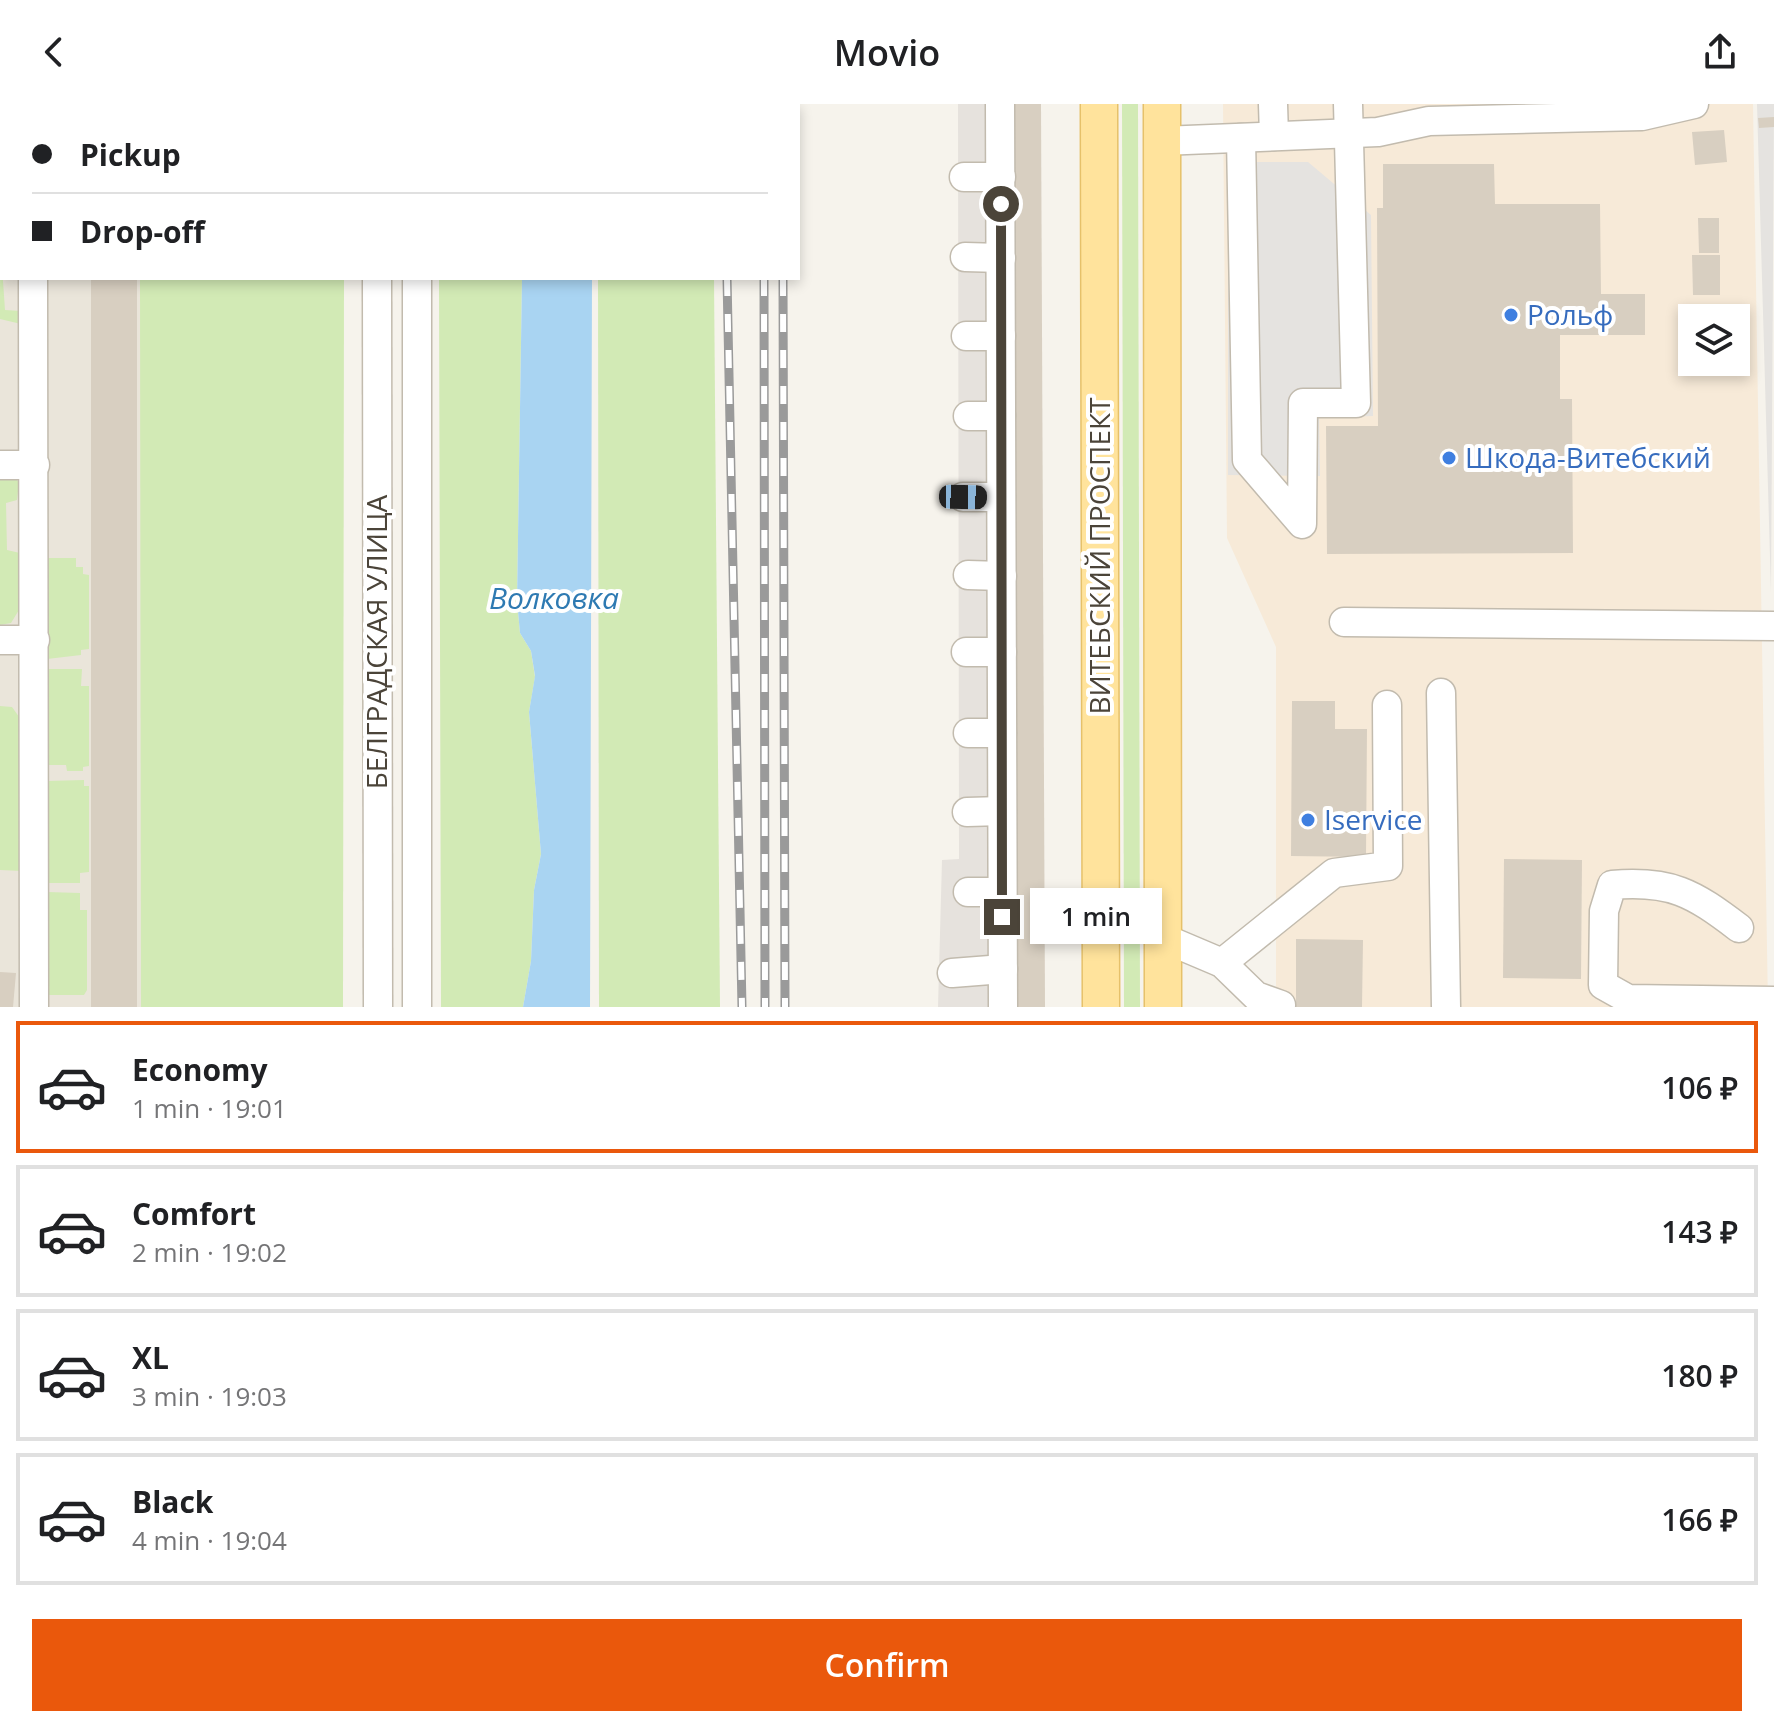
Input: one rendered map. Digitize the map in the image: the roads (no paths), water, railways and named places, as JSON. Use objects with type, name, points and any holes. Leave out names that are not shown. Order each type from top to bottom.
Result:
[{"type":"main road","name":"ВИТЕБСКИЙ ПРОСПЕКТ","points":[[1099,104],[1101,1007]]},
{"type":"main road","points":[[1162,104],[1163,1007]]},
{"type":"street","points":[[1000,104],[1003,1007]]},
{"type":"street","points":[[1273,104],[1274,136]]},
{"type":"street","points":[[1241,138],[1247,460],[1302,524],[1303,403],[1356,403],[1348,104]]},
{"type":"street","points":[[1162,141],[1378,132],[1428,112],[1642,116],[1694,104]]},
{"type":"street","points":[[964,177],[1001,177]]},
{"type":"street","points":[[965,257],[1001,258]]},
{"type":"street","points":[[33,280],[34,1007]]},
{"type":"street","name":"БЕЛГРАДСКАЯ УЛИЦА","points":[[377,280],[378,1007]]},
{"type":"street","name":"БЕЛГРАДСКАЯ УЛИЦА","points":[[417,280],[417,1007]]},
{"type":"street","points":[[966,336],[1001,336]]},
{"type":"street","points":[[968,416],[1001,416]]},
{"type":"street","points":[[0,465],[35,465]]},
{"type":"street","points":[[963,497],[1001,497]]},
{"type":"street","points":[[968,575],[1002,576]]},
{"type":"street","points":[[1344,622],[1774,626]]},
{"type":"street","points":[[0,640],[35,640]]},
{"type":"street","points":[[966,652],[1002,652]]},
{"type":"street","points":[[1441,693],[1446,1007]]},
{"type":"street","points":[[1222,963],[1334,873],[1388,866],[1387,705]]},
{"type":"street","points":[[968,733],[1002,733]]},
{"type":"street","points":[[967,812],[1002,811]]},
{"type":"street","points":[[1739,928],[1699,897],[1648,882],[1612,885],[1604,911],[1603,985],[1628,999],[1738,1004],[1774,1001]]},
{"type":"street","points":[[968,892],[1002,892]]},
{"type":"street","points":[[1163,938],[1222,963],[1256,996],[1281,1005]]},
{"type":"street","points":[[952,973],[1003,969]]},
{"type":"water","name":"Волковка","points":[[522,280],[592,280],[590,1007],[523,1007],[531,961],[534,890],[541,854],[529,712],[535,676],[531,651],[520,633],[517,601]]},
{"type":"railway","points":[[727,280],[742,1007]]},
{"type":"railway","points":[[764,280],[765,1007]]},
{"type":"railway","points":[[783,280],[785,1007]]},
{"type":"place","name":"Рольф","points":[[1511,315]]},
{"type":"place","name":"Шкода-Витебский","points":[[1449,458]]},
{"type":"place","name":"Iservice","points":[[1308,820]]}]
